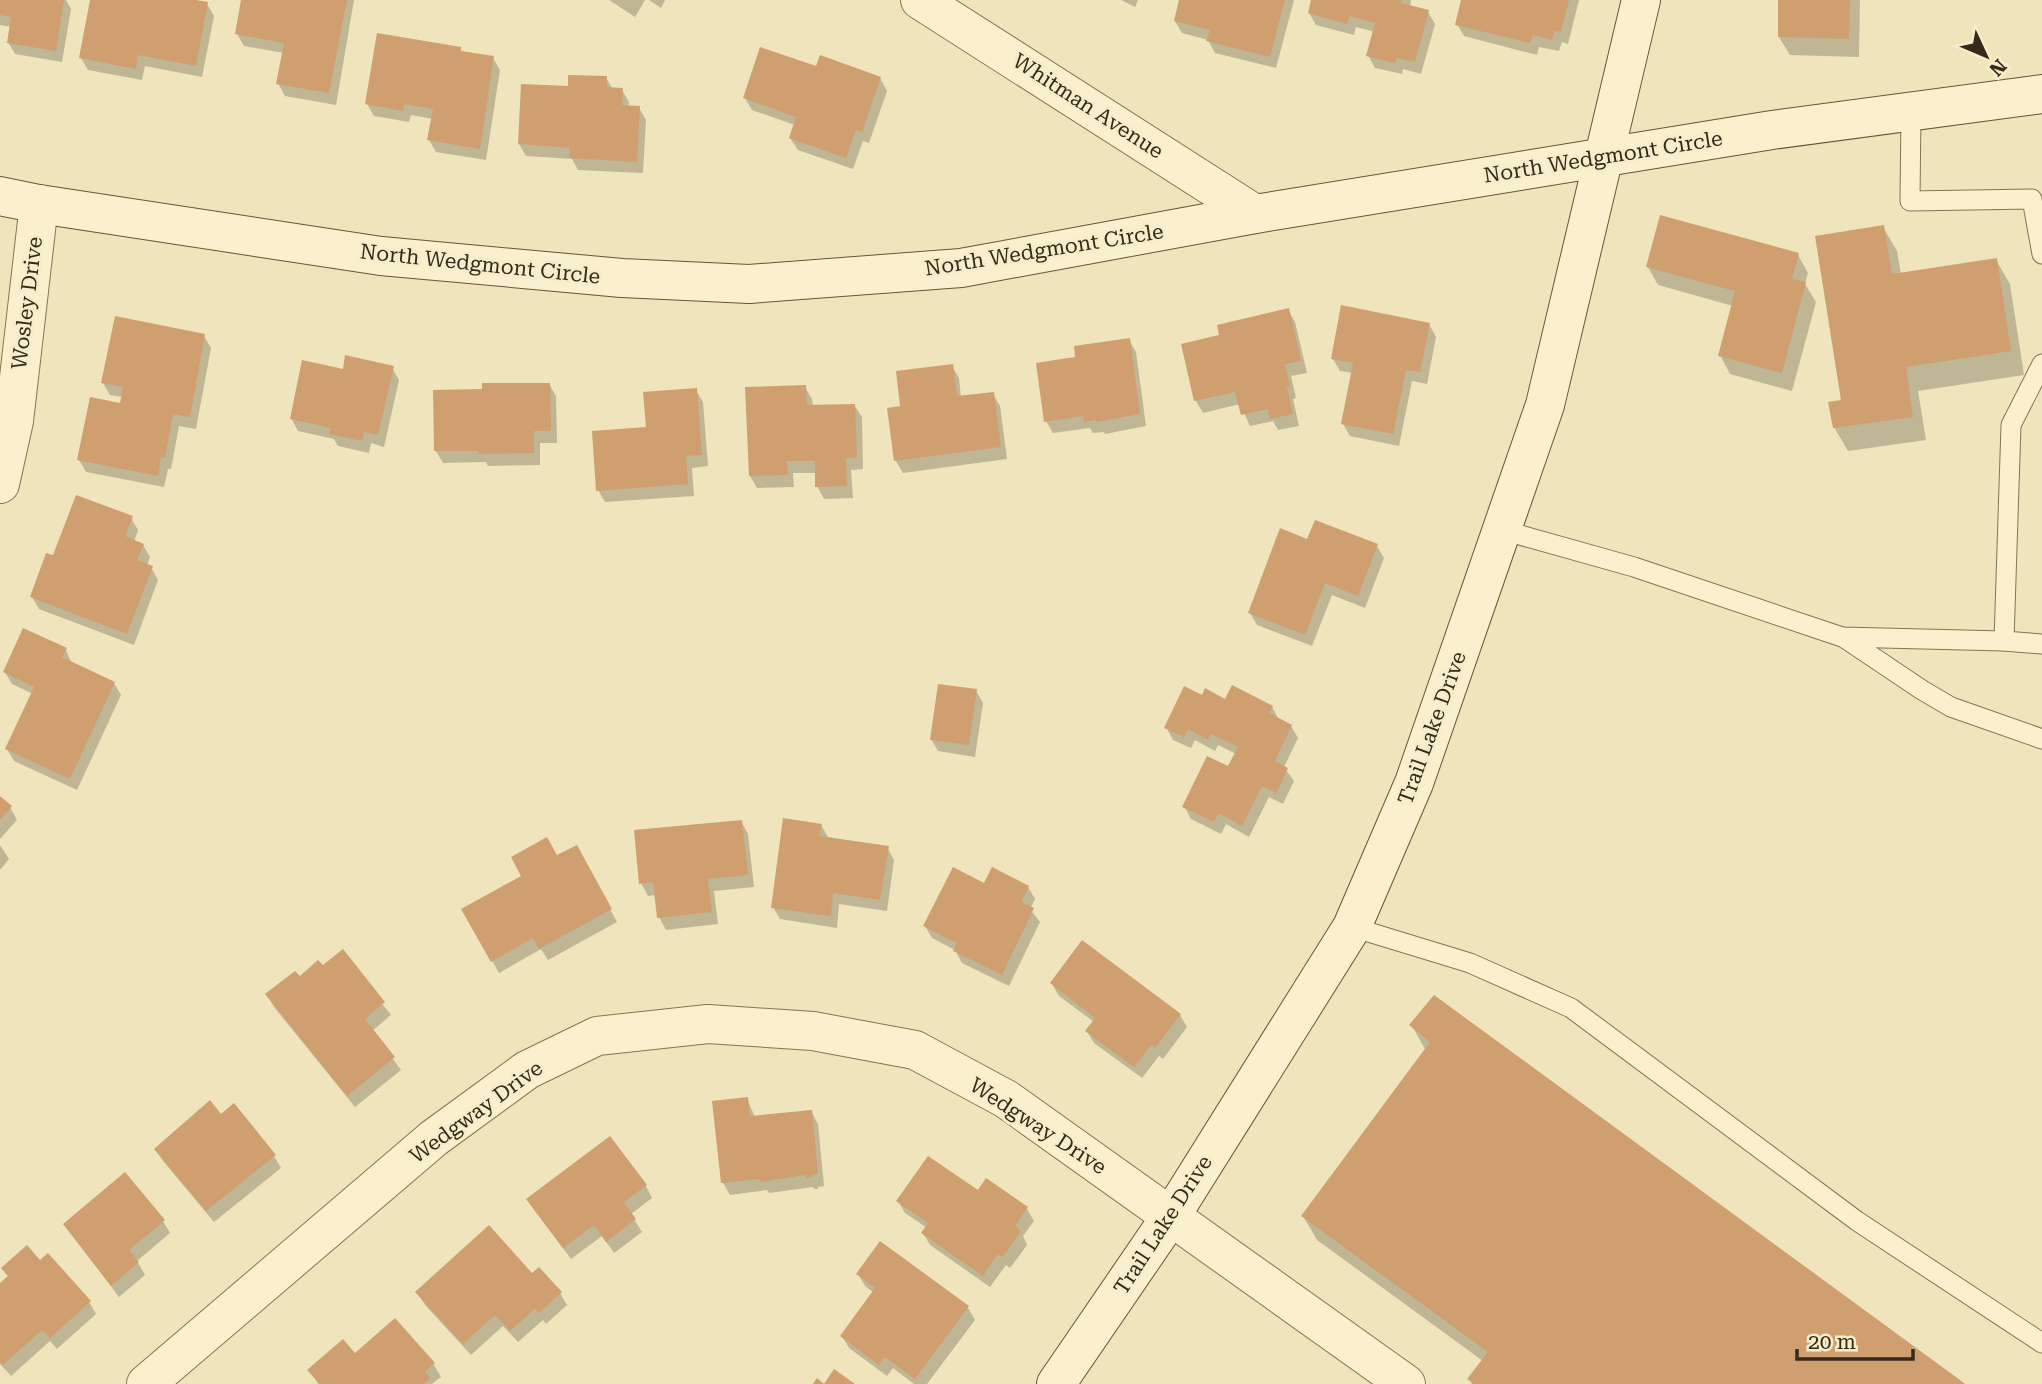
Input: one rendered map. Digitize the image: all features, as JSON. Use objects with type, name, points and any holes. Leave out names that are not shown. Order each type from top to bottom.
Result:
[{"type":"street","name":"Whitman Avenue","points":[[920,0],[1255,214]]},
{"type":"street","name":"Trail Lake Drive","points":[[1056,1384],[1171,1216],[1352,927],[1414,783],[1545,405],[1641,0]]},
{"type":"street","name":"North Wedgmont Circle","points":[[0,196],[381,256],[622,278],[750,284],[961,268],[1255,214],[1759,132],[2042,94]]},
{"type":"street","name":"Wosley Drive","points":[[0,484],[14,421],[39,204]]},
{"type":"street","name":"Wedgway Drive","points":[[146,1384],[434,1138],[527,1070],[597,1036],[708,1024],[813,1031],[915,1050],[1006,1099],[1406,1384]]},
{"type":"lane","points":[[1911,112],[1910,201],[2032,199],[2042,254]]},
{"type":"lane","points":[[2004,641],[2011,425],[2042,364]]},
{"type":"lane","points":[[1502,530],[1634,567],[1842,637],[1951,707],[2042,739]]},
{"type":"lane","points":[[1842,637],[2042,644]]},
{"type":"lane","points":[[1352,927],[1470,963],[1571,1008],[1857,1221],[2042,1343]]},
{"type":"building","points":[[0,0],[64,0],[56,51],[7,43],[11,17],[0,15]]},
{"type":"building","points":[[90,0],[208,2],[196,66],[138,55],[136,69],[79,58]]},
{"type":"building","points":[[241,0],[347,0],[329,93],[276,84],[284,43],[235,34]]},
{"type":"building","points":[[1179,0],[1285,0],[1270,57],[1206,41],[1210,30],[1174,21]]},
{"type":"building","points":[[1311,0],[1402,0],[1401,3],[1429,10],[1415,62],[1397,58],[1395,63],[1366,56],[1375,23],[1350,16],[1347,24],[1308,13]]},
{"type":"building","points":[[1461,0],[1569,0],[1561,32],[1555,31],[1552,40],[1533,35],[1530,43],[1455,25]]},
{"type":"building","points":[[1778,0],[1850,0],[1849,39],[1778,37]]},
{"type":"building","points":[[377,33],[461,47],[461,51],[494,56],[480,149],[427,140],[433,109],[404,104],[403,111],[365,104]]},
{"type":"building","points":[[760,47],[816,66],[820,55],[881,77],[862,132],[856,130],[846,158],[789,138],[796,117],[743,98]]},
{"type":"building","points":[[568,75],[607,76],[607,87],[623,88],[622,105],[640,106],[637,162],[569,158],[570,148],[518,144],[521,84],[568,86]]},
{"type":"building","points":[[1660,215],[1799,253],[1792,279],[1806,282],[1782,373],[1718,356],[1735,291],[1646,267]]},
{"type":"building","points":[[1884,225],[1892,274],[1997,258],[2011,351],[1906,367],[1913,417],[1833,428],[1828,402],[1841,400],[1815,236]]},
{"type":"building","points":[[1341,305],[1430,323],[1420,372],[1406,370],[1393,434],[1341,424],[1353,363],[1331,359]]},
{"type":"building","points":[[1289,308],[1301,361],[1285,364],[1293,414],[1270,419],[1268,409],[1241,415],[1235,392],[1194,401],[1181,344],[1219,335],[1217,325]]},
{"type":"building","points":[[115,316],[205,334],[190,417],[173,414],[165,458],[161,457],[158,476],[77,460],[90,397],[120,403],[123,387],[101,383]]},
{"type":"building","points":[[1130,338],[1140,414],[1096,422],[1084,422],[1083,416],[1044,422],[1036,363],[1075,357],[1074,346]]},
{"type":"building","points":[[345,355],[394,366],[378,435],[364,432],[362,441],[329,434],[331,428],[290,419],[302,360],[343,369]]},
{"type":"building","points":[[953,364],[957,396],[994,392],[1001,447],[894,461],[887,408],[900,406],[896,371]]},
{"type":"building","points":[[482,383],[550,383],[551,431],[534,431],[534,453],[434,451],[433,390],[482,389]]},
{"type":"building","points":[[806,385],[807,405],[855,404],[857,457],[846,458],[847,486],[815,487],[815,461],[787,461],[788,475],[749,476],[745,387]]},
{"type":"building","points":[[697,388],[702,455],[686,456],[688,484],[596,491],[592,431],[646,427],[643,392]]},
{"type":"building","points":[[76,495],[133,516],[125,536],[144,544],[137,560],[153,566],[127,634],[30,597],[46,553],[53,555]]},
{"type":"building","points":[[1315,520],[1378,544],[1358,596],[1325,583],[1305,635],[1248,613],[1280,528],[1307,539]]},
{"type":"building","points":[[23,628],[67,648],[62,657],[115,682],[70,779],[5,749],[34,687],[3,672]]},
{"type":"building","points":[[938,684],[977,689],[969,745],[930,740]]},
{"type":"building","points":[[1232,685],[1273,706],[1269,713],[1292,725],[1275,761],[1288,768],[1276,793],[1262,786],[1242,826],[1219,813],[1214,822],[1182,807],[1207,756],[1228,766],[1238,747],[1211,734],[1208,740],[1188,729],[1184,737],[1164,728],[1184,686],[1202,695],[1205,688],[1225,699]]},
{"type":"building","points":[[0,796],[12,806],[0,820]]},
{"type":"building","points":[[783,818],[822,824],[819,836],[889,846],[880,900],[833,893],[831,916],[771,908]]},
{"type":"building","points":[[742,820],[748,875],[708,879],[712,912],[657,918],[653,882],[639,884],[634,830]]},
{"type":"building","points":[[547,837],[557,855],[577,845],[612,909],[539,949],[533,938],[491,962],[461,909],[521,876],[511,857]]},
{"type":"building","points":[[953,867],[984,883],[992,867],[1029,886],[1021,902],[1034,908],[1002,975],[953,951],[957,943],[923,926]]},
{"type":"building","points":[[1082,940],[1181,1014],[1155,1048],[1151,1045],[1134,1067],[1085,1031],[1095,1018],[1050,983]]},
{"type":"building","points":[[343,949],[385,1002],[365,1019],[395,1057],[347,1096],[265,994],[295,971],[300,976],[318,960],[323,965]]},
{"type":"building","points":[[1434,995],[1965,1384],[1474,1384],[1467,1379],[1488,1352],[1301,1216],[1430,1042],[1409,1025]]},
{"type":"building","points":[[748,1097],[750,1116],[812,1110],[818,1174],[806,1178],[805,1175],[761,1182],[760,1179],[721,1183],[712,1101]]},
{"type":"building","points":[[210,1100],[221,1114],[234,1103],[276,1155],[206,1211],[154,1149]]},
{"type":"building","points":[[610,1136],[647,1185],[624,1202],[636,1219],[606,1242],[594,1225],[563,1248],[526,1199]]},
{"type":"building","points":[[928,1156],[978,1190],[986,1178],[1028,1207],[1015,1226],[1021,1231],[1003,1257],[998,1254],[983,1276],[921,1233],[928,1223],[896,1201]]},
{"type":"building","points":[[125,1172],[165,1220],[129,1250],[139,1262],[111,1286],[63,1224]]},
{"type":"building","points":[[489,1225],[532,1273],[539,1267],[562,1292],[539,1313],[535,1309],[510,1331],[495,1315],[463,1344],[415,1292]]},
{"type":"building","points":[[880,1241],[969,1306],[915,1379],[885,1357],[879,1365],[840,1336],[875,1288],[856,1274]]},
{"type":"building","points":[[27,1245],[40,1260],[48,1253],[91,1301],[50,1338],[42,1330],[3,1365],[0,1362],[0,1283],[8,1276],[1,1268]]},
{"type":"building","points":[[395,1318],[435,1363],[425,1372],[430,1378],[423,1384],[320,1384],[307,1370],[343,1339],[355,1353]]},
{"type":"building","points":[[834,1369],[855,1384],[824,1384]]},
{"type":"building","points":[[817,1378],[824,1384],[813,1384]]}]
